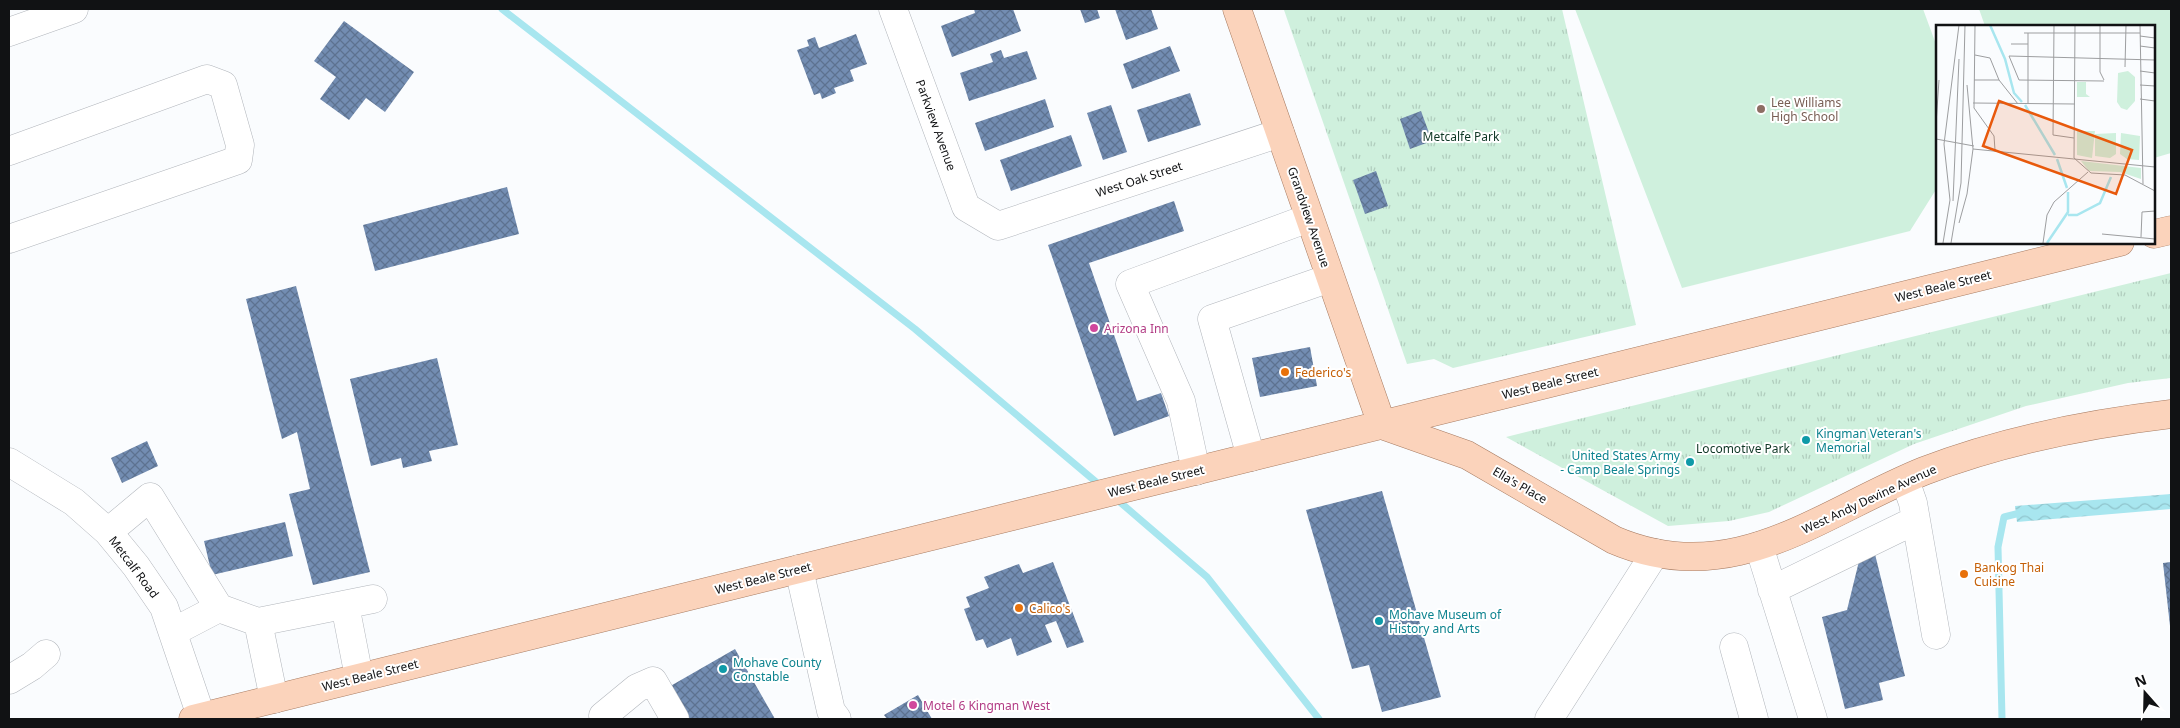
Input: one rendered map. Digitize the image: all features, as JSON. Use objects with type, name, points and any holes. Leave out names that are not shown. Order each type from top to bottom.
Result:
[{"type":"main road","name":"Grandview Avenue","points":[[1236,9],[1382,425]]},
{"type":"main road","points":[[2155,234],[2171,230]]},
{"type":"main road","name":"West Beale Street","points":[[199,719],[2112,244]]},
{"type":"main road","name":"West Andy Devine Avenue","points":[[1655,553],[1701,557],[1718,556],[1759,546],[1783,539],[1924,472],[2010,442],[2101,423],[2171,414]]},
{"type":"main road","name":"Ella's Place","points":[[1382,425],[1467,455],[1614,540],[1655,553]]},
{"type":"street","points":[[9,32],[74,9]]},
{"type":"street","name":"Parkview Avenue","points":[[893,9],[966,207],[998,226]]},
{"type":"street","points":[[9,152],[207,79],[223,85],[240,145],[238,160],[9,240]]},
{"type":"street","name":"West Oak Street","points":[[998,226],[1280,133]]},
{"type":"street","points":[[1184,474],[1180,401],[1130,284],[1309,218]]},
{"type":"street","points":[[1251,457],[1212,319],[1330,278]]},
{"type":"street","name":"Metcalf Road","points":[[9,462],[74,502],[108,532],[136,566],[164,607],[199,719]]},
{"type":"street","points":[[1905,480],[1913,503],[1936,635]]},
{"type":"street","points":[[108,532],[150,497],[219,608],[258,622],[373,599]]},
{"type":"street","points":[[1772,590],[1916,520]]},
{"type":"street","points":[[1759,546],[1813,719]]},
{"type":"street","points":[[1548,719],[1655,553]]},
{"type":"street","points":[[799,569],[831,711],[836,719]]},
{"type":"street","points":[[345,605],[359,678]]},
{"type":"street","points":[[173,632],[219,608]]},
{"type":"street","points":[[258,622],[274,699]]},
{"type":"street","points":[[1734,647],[1754,719]]},
{"type":"street","points":[[9,680],[32,666],[46,654]]},
{"type":"street","points":[[603,716],[637,688],[653,681],[675,719]]},
{"type":"green space","name":"Metcalfe Park","points":[[1562,9],[1636,325],[1453,368],[1434,359],[1407,364],[1284,10]]},
{"type":"green space","name":"Lee Williams High School","points":[[1575,9],[1923,9],[1936,44],[1936,190],[1910,231],[1682,288]]},
{"type":"green space","points":[[1979,9],[2171,9],[2171,153],[2155,158],[2155,25],[1985,25]]},
{"type":"green space","name":"Locomotive Park","points":[[2171,273],[2171,378],[2128,383],[2026,406],[1914,444],[1769,512],[1729,521],[1668,526],[1506,437]]},
{"type":"water","points":[[2171,494],[2171,509],[2017,522],[2015,506]]},
{"type":"building","points":[[974,9],[1013,9],[1021,31],[952,57],[941,26],[975,13]]},
{"type":"building","points":[[1080,9],[1097,9],[1100,18],[1085,23]]},
{"type":"building","points":[[1115,9],[1151,9],[1158,29],[1126,40]]},
{"type":"building","points":[[344,21],[414,72],[385,112],[366,98],[349,120],[320,99],[336,77],[314,61]]},
{"type":"building","points":[[856,34],[867,64],[850,70],[854,81],[834,88],[836,93],[822,99],[820,93],[814,95],[797,50],[809,46],[807,40],[815,37],[819,48]]},
{"type":"building","points":[[1170,46],[1180,71],[1132,89],[1123,64]]},
{"type":"building","points":[[1001,50],[1004,58],[1027,51],[1037,79],[969,101],[960,73],[993,62],[990,54]]},
{"type":"building","points":[[1190,93],[1201,125],[1148,142],[1137,110]]},
{"type":"building","points":[[1045,99],[1054,127],[985,151],[975,123]]},
{"type":"building","points":[[1111,105],[1127,152],[1103,160],[1087,113]]},
{"type":"building","points":[[1421,111],[1432,141],[1410,149],[1400,119]]},
{"type":"building","points":[[1071,135],[1082,166],[1011,191],[1000,160]]},
{"type":"building","points":[[1376,171],[1388,206],[1365,214],[1353,180]]},
{"type":"building","points":[[507,187],[519,234],[375,271],[363,225]]},
{"type":"building","name":"Arizona Inn","points":[[1174,201],[1184,231],[1089,263],[1137,401],[1161,393],[1169,416],[1114,436],[1048,245]]},
{"type":"building","points":[[296,286],[370,572],[313,585],[289,494],[310,489],[297,432],[282,439],[246,299]]},
{"type":"building","name":"Federico's","points":[[1310,347],[1317,386],[1260,397],[1252,358]]},
{"type":"building","points":[[437,358],[458,445],[429,451],[432,461],[403,468],[401,458],[371,466],[350,379]]},
{"type":"building","points":[[147,441],[158,466],[122,483],[111,458]]},
{"type":"building","name":"Mohave Museum of History and Arts","points":[[1382,491],[1441,697],[1382,712],[1369,665],[1352,669],[1306,510]]},
{"type":"building","points":[[285,522],[293,556],[212,575],[204,541]]},
{"type":"building","points":[[1874,550],[1905,676],[1879,683],[1883,700],[1845,709],[1822,617],[1847,610],[1861,553]]},
{"type":"building","name":"Calico's","points":[[1053,562],[1084,642],[1067,648],[1056,621],[1045,625],[1052,642],[1017,656],[1011,638],[987,648],[983,639],[976,641],[964,609],[970,607],[966,597],[989,588],[984,577],[1019,564],[1023,573]]},
{"type":"building","points":[[2171,562],[2171,625],[2170,626],[2163,563]]},
{"type":"building","name":"Mohave County Constable","points":[[735,649],[775,719],[685,719],[667,688]]},
{"type":"building","name":"Motel 6 Kingman West","points":[[918,695],[932,719],[887,719],[884,715]]},
{"type":"waterway","points":[[502,9],[915,329],[1102,487]]},
{"type":"waterway","points":[[1114,497],[1207,577],[1319,719]]},
{"type":"waterway","points":[[2002,719],[1998,547],[2004,517],[2016,514]]},
{"type":"place","name":"Lee Williams High School","points":[[1761,109]]},
{"type":"place","name":"Arizona Inn","points":[[1094,328]]},
{"type":"place","name":"Federico's","points":[[1285,372]]},
{"type":"place","name":"Kingman Veteran's Memorial","points":[[1806,440]]},
{"type":"place","name":"United States Army - Camp Beale Springs","points":[[1690,462]]},
{"type":"place","name":"Bankog Thai Cuisine","points":[[1964,574]]},
{"type":"place","name":"Calico's","points":[[1019,608]]},
{"type":"place","name":"Mohave Museum of History and Arts","points":[[1379,621]]},
{"type":"place","name":"Mohave County Constable","points":[[723,669]]},
{"type":"place","name":"Motel 6 Kingman West","points":[[913,705]]}]
